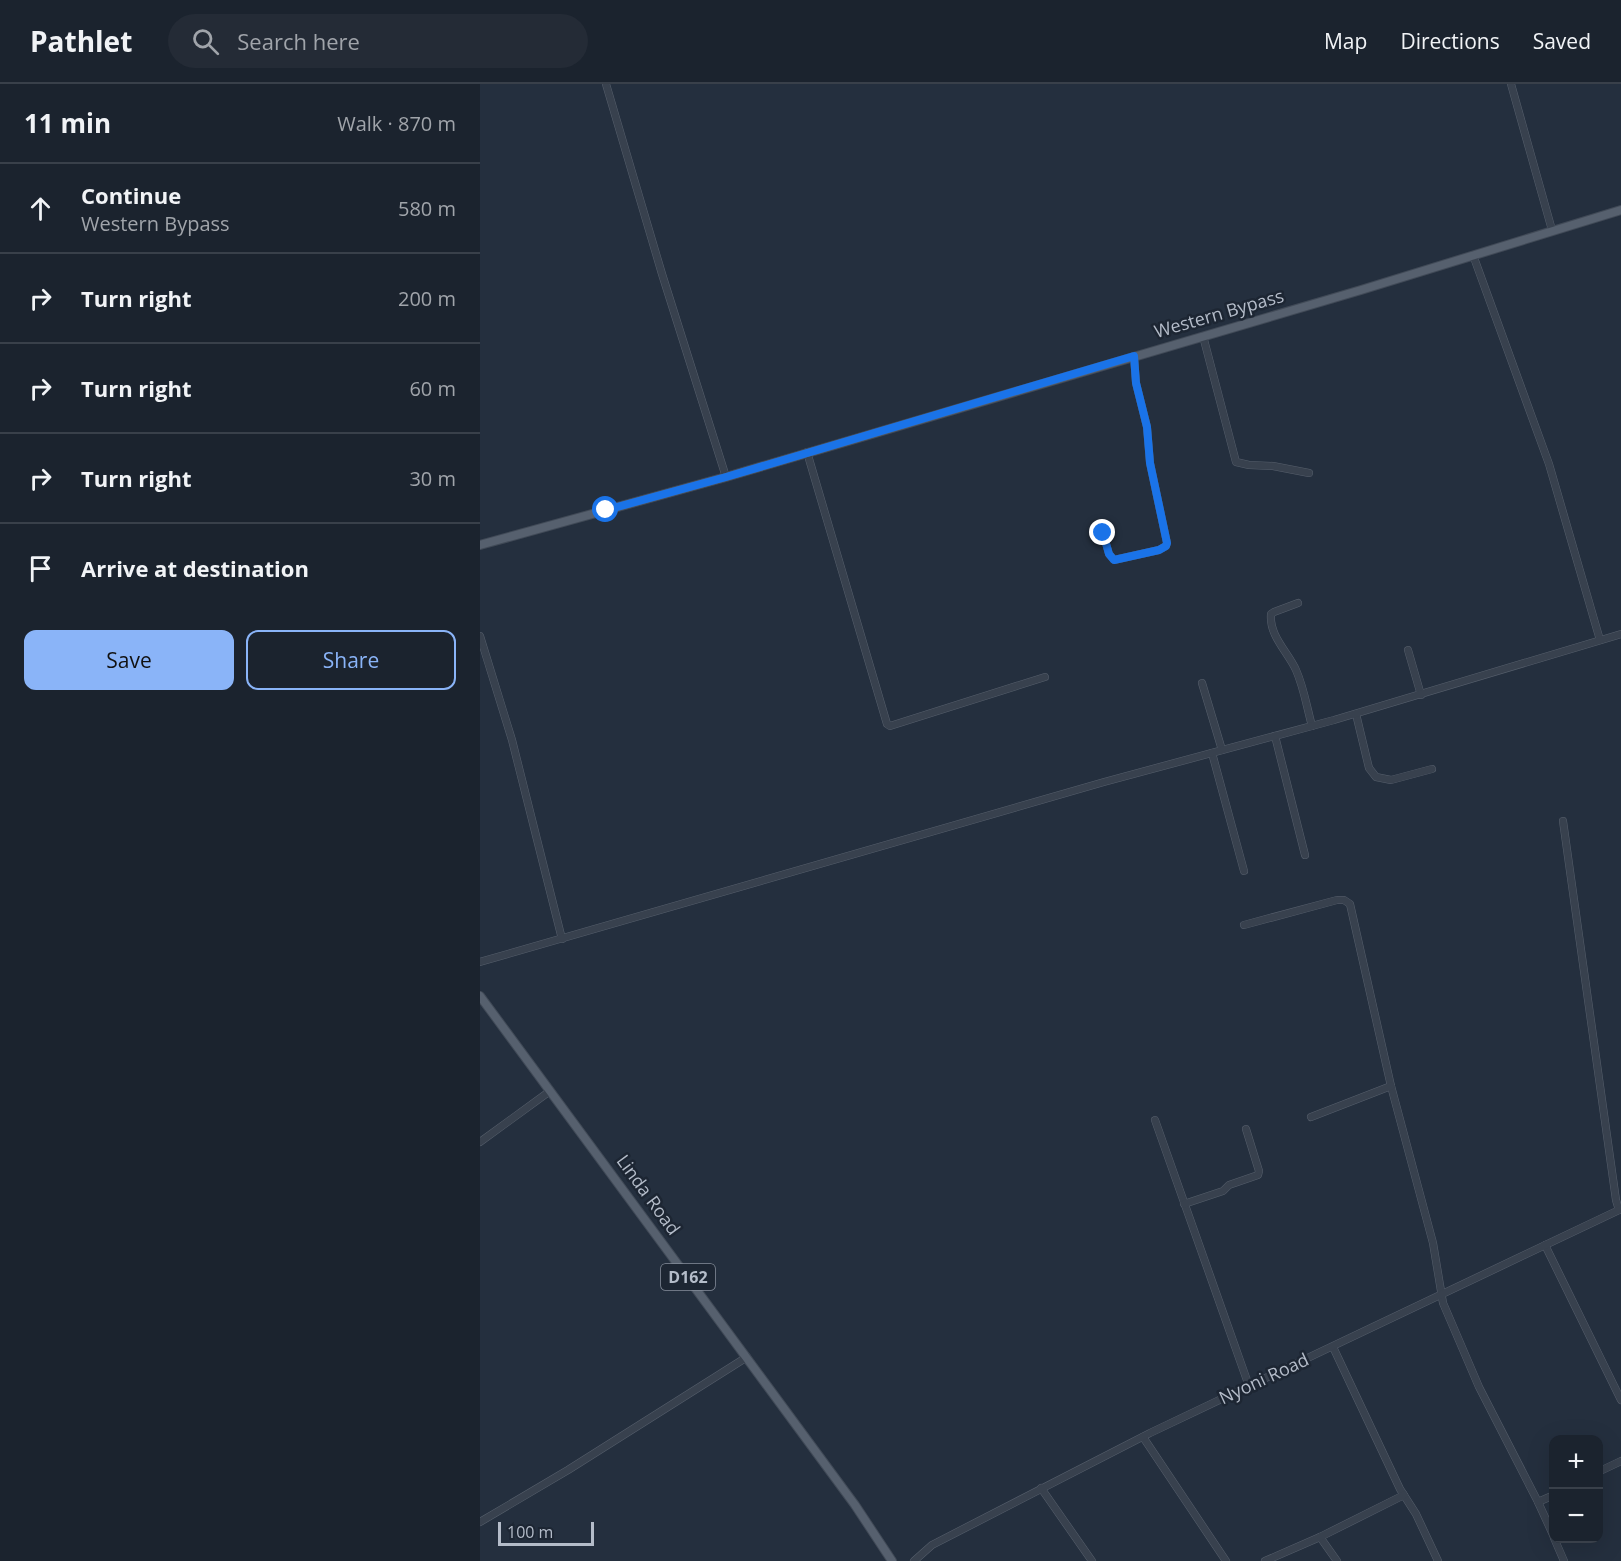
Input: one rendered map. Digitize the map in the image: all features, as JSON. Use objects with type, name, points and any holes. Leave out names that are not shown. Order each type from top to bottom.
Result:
[{"type":"main road","name":"Western Bypass","points":[[480,545],[726,477],[1621,210]]},
{"type":"main road","name":"Linda Road","points":[[480,996],[855,1505],[892,1561]]},
{"type":"street","points":[[606,84],[662,274],[726,477]]},
{"type":"street","points":[[1510,84],[1552,230]]},
{"type":"street","points":[[1473,255],[1549,464],[1600,640]]},
{"type":"street","points":[[1203,336],[1236,462],[1309,472]]},
{"type":"street","points":[[1103,533],[1109,554],[1114,560],[1159,550],[1167,543],[1150,463],[1147,427],[1136,383],[1134,356]]},
{"type":"street","points":[[807,452],[887,724],[890,726],[1045,677]]},
{"type":"street","points":[[1298,603],[1271,614],[1271,624],[1283,651],[1296,671],[1312,726]]},
{"type":"street","points":[[480,962],[909,837],[1356,714],[1621,634]]},
{"type":"street","points":[[480,636],[512,740],[562,939]]},
{"type":"street","points":[[1408,650],[1421,695]]},
{"type":"street","points":[[1202,683],[1222,750]]},
{"type":"street","points":[[1356,714],[1369,768],[1376,777],[1391,780],[1432,769]]},
{"type":"street","points":[[1275,736],[1305,855]]},
{"type":"street","points":[[1212,753],[1244,871]]},
{"type":"street","points":[[1563,821],[1606,1131],[1620,1210]]},
{"type":"street","points":[[1244,925],[1337,900],[1347,901],[1362,952],[1391,1086],[1433,1244],[1440,1295],[1479,1387],[1549,1527]]},
{"type":"street","points":[[1311,1117],[1391,1086]]},
{"type":"street","points":[[480,1143],[550,1092]]},
{"type":"street","points":[[1155,1120],[1249,1386]]},
{"type":"street","points":[[1184,1204],[1223,1191],[1229,1185],[1258,1174],[1246,1129]]},
{"type":"street","name":"Nyoni Road","points":[[914,1561],[932,1545],[1143,1437],[1620,1210]]},
{"type":"street","points":[[1545,1245],[1621,1400]]},
{"type":"street","points":[[1333,1347],[1437,1561]]},
{"type":"street","points":[[480,1522],[747,1358]]},
{"type":"street","points":[[1143,1437],[1226,1561]]},
{"type":"street","points":[[1603,1470],[1621,1461]]},
{"type":"street","points":[[1041,1488],[1092,1561]]},
{"type":"street","points":[[1265,1561],[1395,1502],[1404,1495]]},
{"type":"street","points":[[1538,1502],[1549,1497]]},
{"type":"street","points":[[1320,1537],[1337,1561]]},
{"type":"street","points":[[1556,1543],[1564,1561]]},
{"type":"route","points":[[606,510],[726,477],[1134,356],[1136,383],[1147,427],[1150,463],[1167,543],[1159,550],[1114,560],[1109,554],[1103,533]]}]
